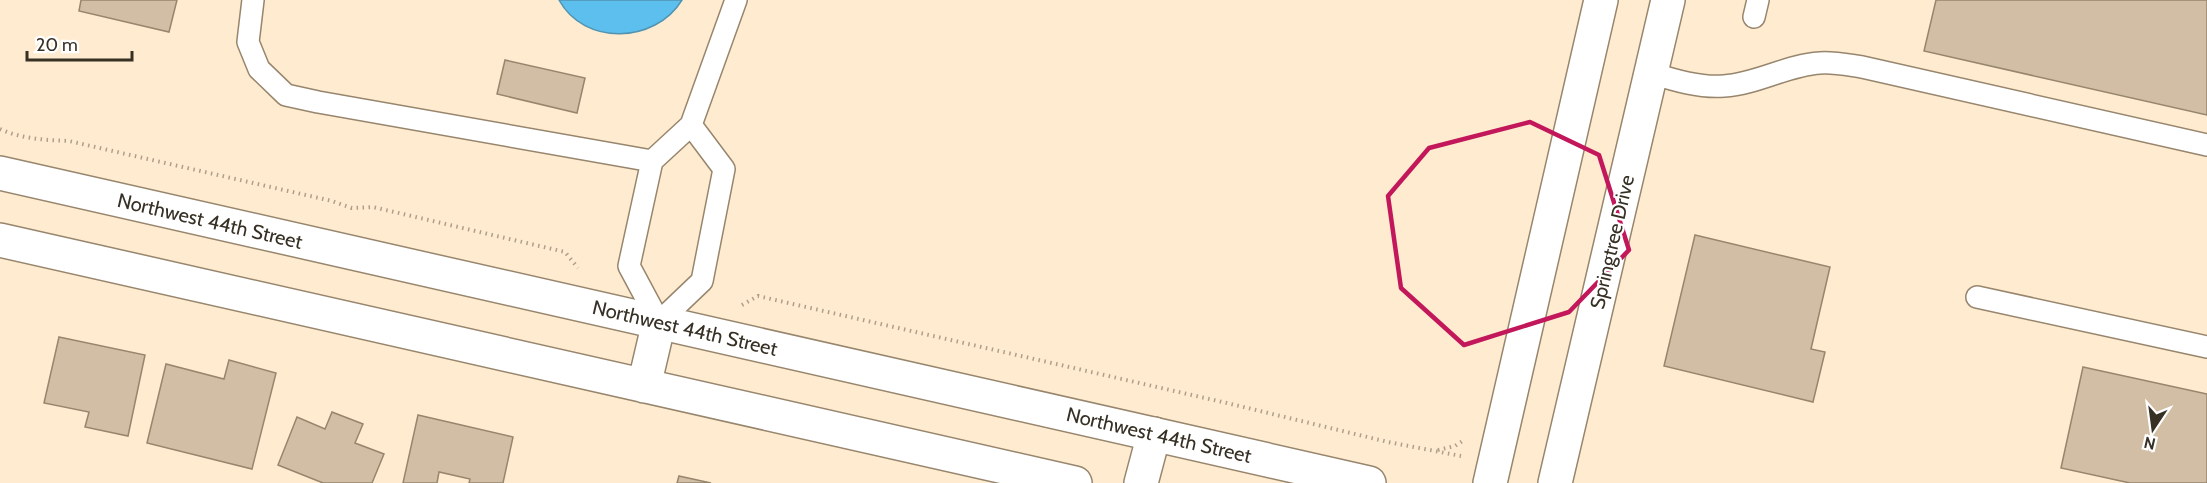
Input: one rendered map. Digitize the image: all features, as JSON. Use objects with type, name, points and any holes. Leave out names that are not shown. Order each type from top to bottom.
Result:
[{"type":"street","points":[[1490,483],[1601,0]]},
{"type":"street","name":"Springtree Drive","points":[[1555,483],[1668,0]]},
{"type":"street","name":"Northwest 44th Street","points":[[0,174],[1369,483]]},
{"type":"street","points":[[0,240],[1075,483]]},
{"type":"street","points":[[644,386],[659,322]]},
{"type":"street","points":[[1140,483],[1154,434]]},
{"type":"lane","points":[[253,0],[248,42],[259,69],[286,95],[652,161]]},
{"type":"lane","points":[[691,125],[724,170],[702,280],[659,322],[628,266],[652,161],[691,125],[736,0]]},
{"type":"lane","points":[[1651,74],[1687,84],[1724,87],[1751,82],[1779,71],[1820,63],[1862,67],[2207,146]]},
{"type":"lane","points":[[1977,297],[2207,347]]},
{"type":"highlighted area","points":[[1530,122],[1599,155],[1629,250],[1569,312],[1464,345],[1401,288],[1388,196],[1429,148]]},
{"type":"water","points":[[559,0],[682,0],[670,15],[655,25],[620,34],[602,32],[585,26],[570,15]]},
{"type":"building","points":[[81,0],[177,0],[169,32],[79,11]]},
{"type":"building","points":[[1936,0],[2207,0],[2207,115],[1924,51]]},
{"type":"building","points":[[505,60],[585,78],[577,113],[497,94]]},
{"type":"building","points":[[1695,235],[1830,267],[1811,349],[1825,352],[1813,402],[1664,366]]},
{"type":"building","points":[[59,337],[145,355],[128,436],[85,427],[89,412],[44,403]]},
{"type":"building","points":[[229,360],[276,373],[252,469],[147,443],[166,364],[224,379]]},
{"type":"building","points":[[2083,367],[2207,394],[2207,483],[2130,483],[2061,468]]},
{"type":"building","points":[[332,412],[363,424],[355,443],[384,454],[372,483],[323,483],[278,465],[297,417],[325,429]]},
{"type":"building","points":[[418,415],[513,437],[503,483],[469,483],[470,479],[439,472],[437,483],[403,483]]},
{"type":"building","points":[[679,476],[711,483],[677,483]]}]
